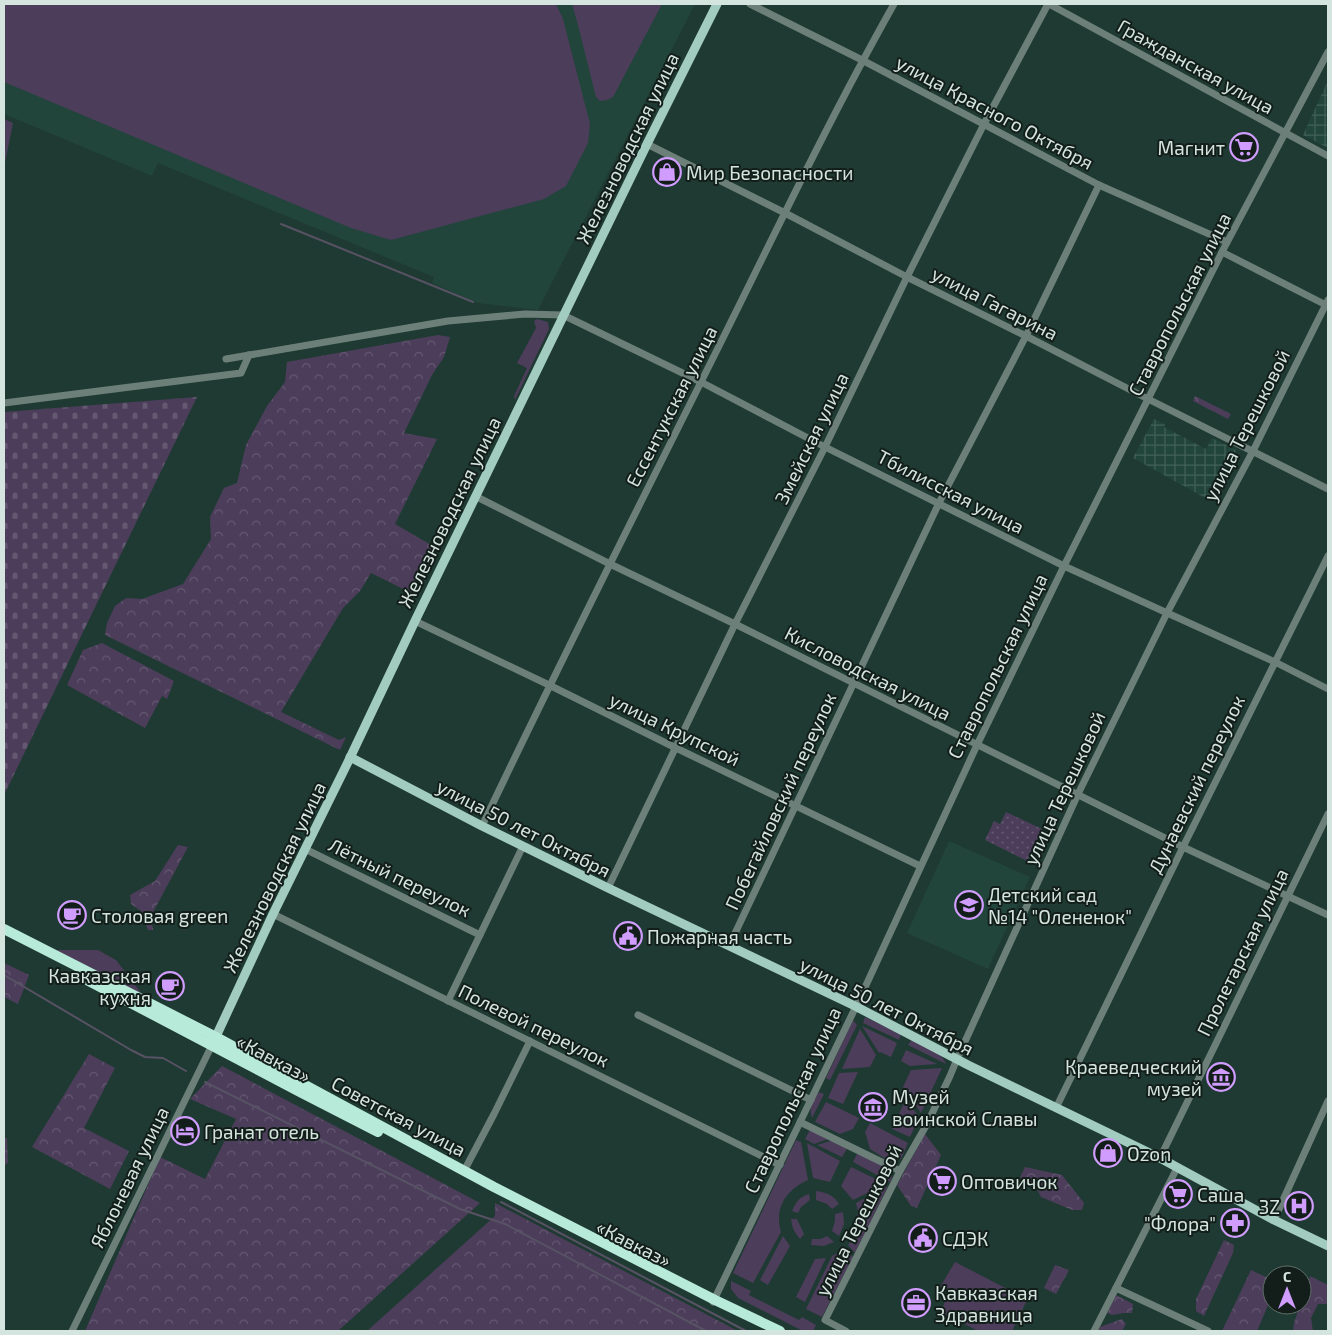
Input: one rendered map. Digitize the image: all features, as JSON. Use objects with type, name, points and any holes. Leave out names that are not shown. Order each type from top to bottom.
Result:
[{"type":"highway","name":"Советская улица","points":[[4,929],[714,1302],[780,1331]]},
{"type":"highway","name":"«Кавказ»","points":[[4,937],[214,1041],[300,1092],[768,1331]]},
{"type":"main road","name":"Железноводская улица","points":[[214,1041],[273,914],[475,496],[716,4]]},
{"type":"main road","name":"улица 50 лет Октября","points":[[350,757],[482,826],[856,1006],[957,1059],[1160,1158],[1274,1220],[1328,1246]]},
{"type":"street","name":"улица Красного Октября","points":[[750,4],[862,60],[1099,185],[1228,242]]},
{"type":"street","name":"Ессентукская улица","points":[[482,826],[550,684],[785,213],[862,60],[894,4]]},
{"type":"street","name":"Змейская улица","points":[[608,888],[735,624],[825,447],[906,277],[1048,4]]},
{"type":"street","name":"Гражданская улица","points":[[1048,4],[1328,156]]},
{"type":"street","name":"Ставропольская улица","points":[[714,1302],[856,1006],[976,745],[1222,252],[1328,52]]},
{"type":"street","name":"улица Гагарина","points":[[647,144],[1328,490]]},
{"type":"street","name":"Побегайловский переулок","points":[[729,946],[939,503],[1026,336],[1099,185]]},
{"type":"street","points":[[1222,252],[1327,304]]},
{"type":"street","name":"улица Терешковой","points":[[846,1331],[825,1320],[950,1076],[1078,794],[1167,613],[1253,451],[1327,304]]},
{"type":"street","points":[[226,359],[448,321],[524,314],[563,315]]},
{"type":"street","name":"Тбилисская улица","points":[[563,315],[701,382],[825,447],[1064,566],[1275,662],[1328,689]]},
{"type":"street","points":[[4,403],[241,373],[249,355]]},
{"type":"street","name":"Кисловодская улица","points":[[475,496],[1183,847],[1328,916]]},
{"type":"street","name":"Дунаевский переулок","points":[[1056,1108],[1328,556]]},
{"type":"street","name":"улица Крупской","points":[[415,620],[550,684],[676,748],[920,866]]},
{"type":"street","name":"Пролетарская улица","points":[[1160,1158],[1328,814]]},
{"type":"street","points":[[448,1001],[523,846]]},
{"type":"street","name":"Лётный переулок","points":[[305,849],[480,934]]},
{"type":"street","name":"Полевой переулок","points":[[273,914],[780,1165]]},
{"type":"street","points":[[638,1015],[811,1100]]},
{"type":"street","name":"Яблоневая улица","points":[[72,1331],[214,1041]]},
{"type":"street","points":[[464,1171],[530,1041]]},
{"type":"street","points":[[1274,1220],[1328,1101]]},
{"type":"street","points":[[800,1122],[900,1171]]},
{"type":"street","points":[[1094,1331],[1177,1168]]},
{"type":"street","points":[[1116,1288],[1208,1331]]},
{"type":"shaded area","points":[[4,4],[695,4],[538,310],[478,303],[432,283],[434,277],[158,163],[152,176],[4,114]]},
{"type":"shaded area","points":[[1328,80],[1328,148],[1303,135]]},
{"type":"shaded area","points":[[1154,419],[1165,424],[1164,427],[1206,449],[1212,438],[1236,450],[1209,500],[1133,458]]},
{"type":"shaded area","name":"Детский сад №14 \"Олененок\"","points":[[949,841],[1030,877],[988,969],[907,933]]},
{"type":"green space","points":[[4,4],[556,4],[563,19],[590,124],[588,143],[566,186],[544,199],[391,240],[351,228],[4,82]]},
{"type":"green space","points":[[572,4],[662,4],[613,97],[607,100],[600,101],[596,97]]},
{"type":"green space","points":[[4,119],[13,123],[4,168]]},
{"type":"green space","points":[[537,319],[548,322],[549,329],[515,400],[514,396],[527,368],[517,363],[536,328],[534,321]]},
{"type":"green space","points":[[438,335],[450,337],[444,357],[432,375],[404,433],[437,439],[395,524],[433,546],[432,565],[415,595],[371,573],[360,591],[343,608],[281,712],[339,740],[346,737],[340,750],[105,635],[107,623],[115,606],[126,598],[142,599],[183,584],[211,539],[210,517],[224,488],[237,483],[246,445],[267,406],[285,382],[287,362]]},
{"type":"green space","points":[[1195,396],[1231,414],[1228,419],[1193,401]]},
{"type":"green space","points":[[197,397],[4,795],[4,412]]},
{"type":"green space","points":[[102,643],[174,681],[167,699],[162,696],[145,728],[67,685],[83,650]]},
{"type":"green space","points":[[1006,812],[1042,829],[1027,861],[985,840],[994,821],[1000,824]]},
{"type":"green space","points":[[178,845],[188,847],[151,916],[153,930],[148,930],[141,911],[131,904],[130,895],[155,881]]},
{"type":"green space","points":[[55,950],[98,950],[116,960],[142,994]]},
{"type":"green space","points":[[4,963],[29,975],[18,1004],[4,997]]},
{"type":"green space","points":[[865,1017],[901,1034],[899,1040],[863,1023]]},
{"type":"green space","points":[[853,1020],[857,1025],[830,1080],[826,1078]]},
{"type":"green space","points":[[862,1026],[897,1043],[891,1057],[879,1053]]},
{"type":"green space","points":[[860,1029],[876,1055],[870,1067],[842,1069]]},
{"type":"green space","points":[[912,1039],[936,1052],[944,1059],[946,1064],[908,1045]]},
{"type":"green space","points":[[906,1050],[937,1064],[910,1066],[901,1061]]},
{"type":"green space","points":[[89,1054],[115,1068],[84,1128],[129,1151],[110,1189],[32,1147]]},
{"type":"green space","points":[[222,1066],[480,1203],[338,1331],[85,1331],[160,1157],[205,1179],[236,1119],[190,1099]]},
{"type":"green space","points":[[942,1068],[921,1113],[903,1087],[911,1070]]},
{"type":"green space","points":[[858,1072],[843,1104],[828,1098],[839,1073]]},
{"type":"green space","points":[[819,1092],[824,1094],[812,1118],[811,1107]]},
{"type":"green space","points":[[906,1099],[919,1117],[910,1137],[892,1129]]},
{"type":"green space","points":[[826,1102],[859,1118],[853,1129],[840,1134],[815,1122]]},
{"type":"green space","points":[[870,1123],[908,1143],[901,1159],[889,1161],[870,1149],[865,1132]]},
{"type":"green space","points":[[811,1128],[831,1138],[814,1144],[805,1139]]},
{"type":"green space","points":[[925,1134],[941,1155],[917,1208],[911,1206],[897,1185]]},
{"type":"green space","points":[[4,1138],[7,1138],[8,1162],[4,1167]]},
{"type":"green space","points":[[796,1140],[801,1142],[808,1180],[794,1189],[784,1201],[779,1215],[781,1232],[753,1283],[733,1273]]},
{"type":"green space","points":[[834,1140],[848,1147],[842,1157],[817,1145]]},
{"type":"green space","points":[[807,1143],[840,1161],[830,1182],[813,1178]]},
{"type":"green space","points":[[858,1152],[888,1167],[892,1177],[890,1182],[853,1162]]},
{"type":"green space","points":[[851,1167],[886,1184],[853,1200],[841,1186]]},
{"type":"green space","points":[[1025,1167],[1062,1175],[1084,1203],[1082,1210],[1072,1210],[1041,1197],[1037,1189],[1020,1177]]},
{"type":"green space","points":[[888,1186],[855,1253],[848,1245],[855,1236],[858,1211],[856,1203]]},
{"type":"green space","points":[[816,1191],[829,1194],[839,1204],[832,1209],[827,1204],[816,1200]]},
{"type":"green space","points":[[809,1194],[810,1200],[801,1207],[798,1213],[792,1211],[798,1200]]},
{"type":"green space","points":[[495,1203],[738,1331],[367,1331],[495,1216]]},
{"type":"green space","points":[[843,1212],[844,1224],[839,1236],[832,1231],[835,1214]]},
{"type":"green space","points":[[791,1219],[797,1219],[804,1234],[800,1239],[796,1234]]},
{"type":"green space","points":[[783,1236],[790,1246],[768,1285],[760,1280]]},
{"type":"green space","points":[[827,1236],[834,1242],[824,1246],[811,1245],[812,1239],[821,1239]]},
{"type":"green space","points":[[1224,1240],[1234,1245],[1233,1253],[1204,1316],[1196,1311],[1196,1299]]},
{"type":"green space","points":[[846,1249],[853,1257],[822,1317],[806,1309],[832,1256]]},
{"type":"green space","points":[[826,1258],[805,1302],[796,1297],[815,1259]]},
{"type":"green space","points":[[955,1262],[1027,1299],[1030,1294],[1012,1331],[978,1331],[941,1312],[949,1291],[940,1287]]},
{"type":"green space","points":[[1055,1265],[1069,1270],[1056,1294],[1044,1288]]},
{"type":"green space","points":[[1251,1270],[1262,1275],[1262,1315],[1264,1315],[1257,1331],[1222,1331]]},
{"type":"green space","points":[[1312,1277],[1328,1285],[1328,1304],[1318,1304],[1311,1318],[1313,1331],[1293,1331],[1297,1315],[1312,1315]]},
{"type":"green space","points":[[731,1281],[751,1291],[749,1295],[799,1320],[802,1317],[816,1325],[813,1331],[803,1331],[738,1298],[731,1289]]},
{"type":"green space","points":[[1116,1295],[1133,1304],[1132,1313],[1112,1315],[1107,1313]]},
{"type":"green space","points":[[1122,1319],[1126,1324],[1122,1331],[1098,1331],[1100,1327]]},
{"type":"waterway","points":[[281,224],[473,302]]},
{"type":"waterway","points":[[4,975],[131,1050],[145,1057],[163,1058],[186,1071]]},
{"type":"waterway","points":[[205,1082],[460,1209],[505,1224],[706,1331]]},
{"type":"waterway","points":[[501,1202],[746,1331]]},
{"type":"place","name":"Магнит","points":[[1244,147]]},
{"type":"place","name":"Мир Безопасности","points":[[667,172]]},
{"type":"place","name":"Детский сад №14 \"Олененок\"","points":[[969,905]]},
{"type":"place","name":"Столовая green","points":[[72,915]]},
{"type":"place","name":"Пожарная часть","points":[[628,936]]},
{"type":"place","name":"Кавказская кухня","points":[[170,986]]},
{"type":"place","name":"Краеведческий музей","points":[[1221,1077]]},
{"type":"place","name":"Музей воинской Славы","points":[[873,1107]]},
{"type":"place","name":"Гранат отель","points":[[185,1131]]},
{"type":"place","name":"Ozon","points":[[1108,1153]]},
{"type":"place","name":"Оптовичок","points":[[942,1181]]},
{"type":"place","name":"Саша","points":[[1178,1194]]},
{"type":"place","name":"3Z","points":[[1299,1206]]},
{"type":"place","name":"\"Флора\"","points":[[1235,1223]]},
{"type":"place","name":"СДЭК","points":[[923,1238]]},
{"type":"place","name":"Кавказская Здравница","points":[[916,1303]]}]
